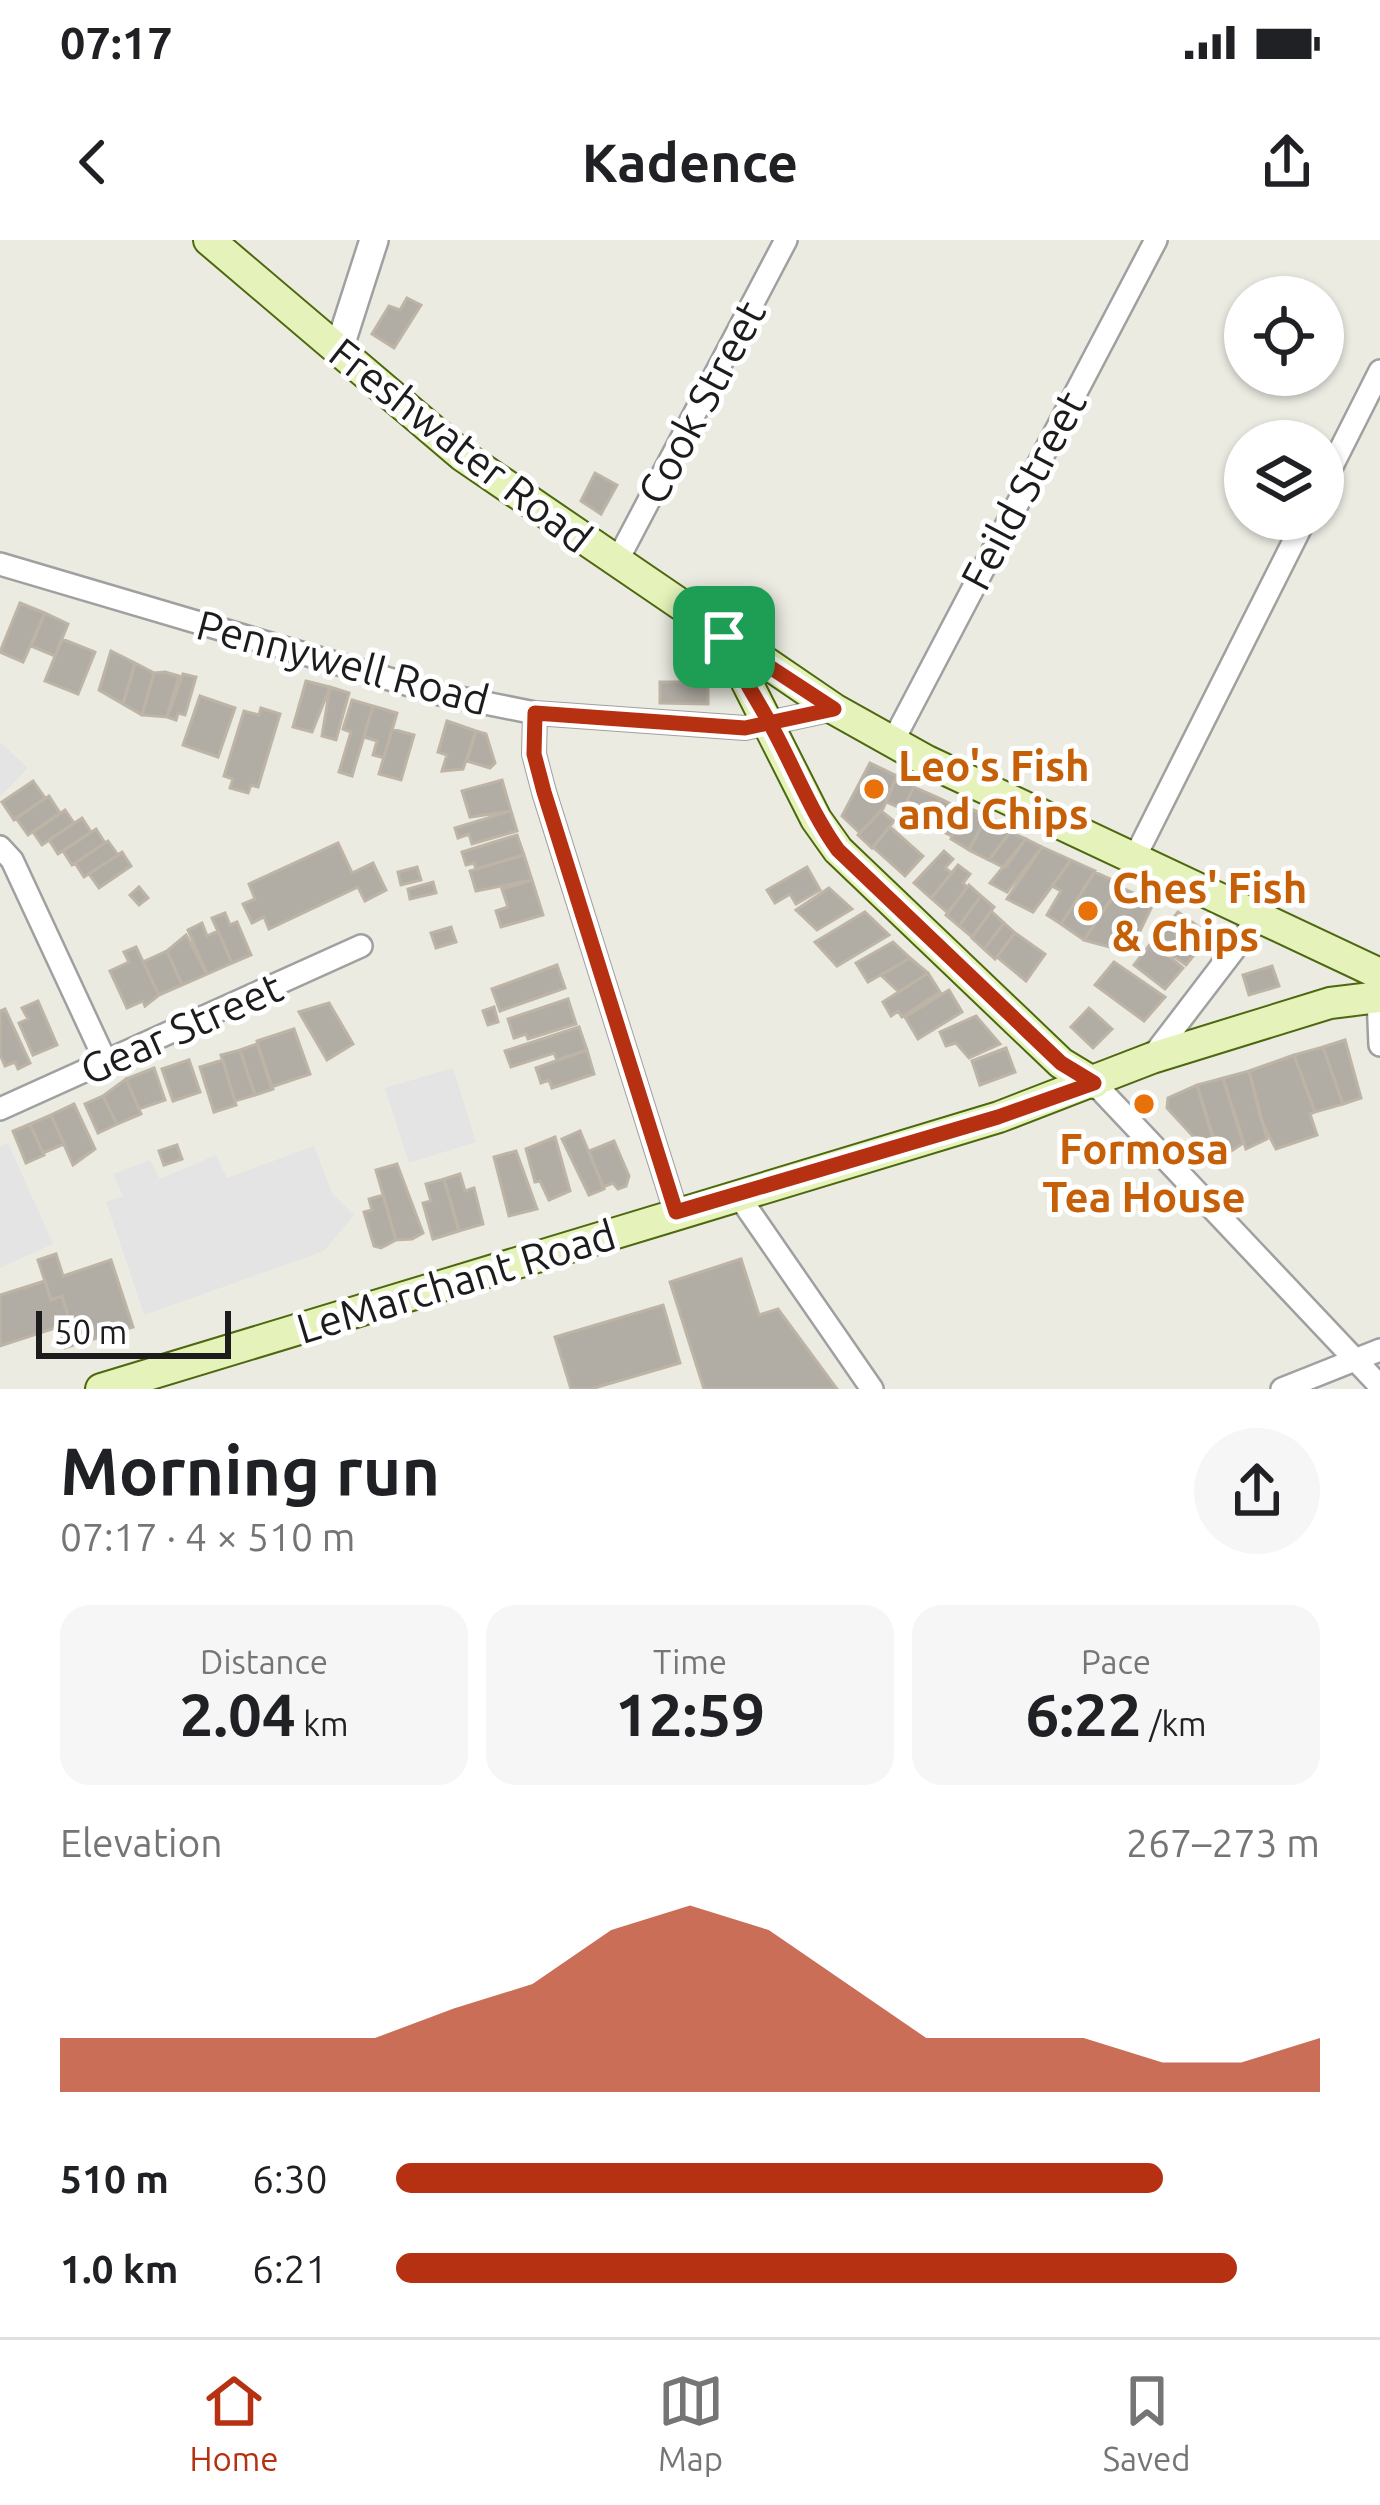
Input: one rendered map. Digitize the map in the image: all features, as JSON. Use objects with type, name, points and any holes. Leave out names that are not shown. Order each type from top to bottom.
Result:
[{"type":"main road","name":"Freshwater Road","points":[[209,240],[463,456],[834,709],[1259,917],[1379,989]]},
{"type":"main road","name":"Freshwater Road","points":[[724,637],[815,819],[838,850],[1061,1063],[1094,1083]]},
{"type":"main road","name":"LeMarchant Road","points":[[100,1389],[738,1195],[1094,1083],[1152,1058],[1379,989]]},
{"type":"street","points":[[338,352],[374,240]]},
{"type":"street","name":"Cook Street","points":[[616,563],[786,240]]},
{"type":"street","name":"Feild Street","points":[[893,741],[1156,240]]},
{"type":"street","points":[[1344,442],[1380,371]]},
{"type":"street","points":[[1135,859],[1295,540]]},
{"type":"street","name":"Pennywell Road","points":[[0,564],[440,694],[535,713],[676,726],[772,727],[834,709]]},
{"type":"street","points":[[535,713],[534,754],[544,792],[676,1212]]},
{"type":"street","points":[[0,847],[12,860],[105,1060]]},
{"type":"street","name":"LeMarchant Road","points":[[1152,1058],[1259,917]]},
{"type":"street","name":"Gear Street","points":[[0,1109],[361,946]]},
{"type":"street","points":[[1379,989],[1380,1045]]},
{"type":"street","points":[[1094,1083],[1380,1386]]},
{"type":"street","points":[[738,1195],[872,1389]]},
{"type":"street","points":[[1282,1389],[1380,1350]]},
{"type":"shaded area","points":[[0,742],[28,768],[0,797]]},
{"type":"shaded area","points":[[453,1068],[476,1142],[409,1163],[385,1088]]},
{"type":"shaded area","points":[[8,1143],[53,1244],[0,1268],[0,1147]]},
{"type":"shaded area","points":[[314,1146],[332,1193],[354,1215],[324,1251],[144,1315],[106,1202],[123,1196],[113,1174],[150,1160],[160,1179],[216,1155],[227,1178]]},
{"type":"building","points":[[407,298],[421,305],[394,348],[372,334],[389,306],[400,310]]},
{"type":"building","points":[[595,473],[617,485],[601,514],[581,501]]},
{"type":"building","points":[[20,603],[45,613],[23,662],[0,652]]},
{"type":"building","points":[[45,613],[68,624],[55,656],[31,646]]},
{"type":"building","points":[[62,639],[95,652],[78,694],[45,681]]},
{"type":"building","points":[[111,651],[135,663],[123,704],[99,690]]},
{"type":"building","points":[[135,663],[154,673],[142,715],[123,704]]},
{"type":"building","points":[[154,673],[179,676],[167,717],[142,715]]},
{"type":"building","points":[[183,674],[196,677],[185,715],[178,713],[176,720],[167,717]]},
{"type":"building","points":[[306,681],[330,687],[312,732],[293,727]]},
{"type":"building","points":[[660,682],[708,682],[708,704],[660,703]]},
{"type":"building","points":[[330,687],[349,693],[336,740],[322,736]]},
{"type":"building","points":[[200,696],[235,708],[218,757],[183,745]]},
{"type":"building","points":[[352,700],[373,706],[352,776],[339,772],[351,732],[343,729]]},
{"type":"building","points":[[373,706],[397,713],[384,758],[373,755],[377,741],[364,737]]},
{"type":"building","points":[[261,708],[280,714],[258,787],[251,785],[248,793],[230,788],[233,779],[224,776],[244,711],[259,715]]},
{"type":"building","points":[[447,721],[476,731],[463,769],[442,771],[447,755],[438,752]]},
{"type":"building","points":[[392,729],[414,735],[401,780],[379,774]]},
{"type":"building","points":[[476,731],[486,734],[495,763],[490,768],[467,761]]},
{"type":"building","name":"Leo's Fish and Chips","points":[[870,763],[897,776],[883,809],[860,833],[842,816]]},
{"type":"building","points":[[897,775],[916,783],[903,809],[886,802]]},
{"type":"building","points":[[502,780],[511,811],[470,817],[462,791]]},
{"type":"building","points":[[33,781],[45,798],[14,820],[2,802]]},
{"type":"building","points":[[914,787],[941,799],[929,825],[902,812]]},
{"type":"building","points":[[49,796],[60,813],[28,835],[16,818]]},
{"type":"building","points":[[941,799],[965,811],[952,836],[929,825]]},
{"type":"building","points":[[967,807],[987,816],[969,850],[951,839]]},
{"type":"building","points":[[65,810],[74,823],[42,845],[33,832]]},
{"type":"building","points":[[511,811],[517,831],[472,844],[469,834],[458,838],[455,828]]},
{"type":"building","points":[[881,811],[894,821],[872,848],[858,835]]},
{"type":"building","points":[[987,816],[1013,828],[989,860],[969,850]]},
{"type":"building","points":[[82,818],[91,832],[58,854],[49,840]]},
{"type":"building","points":[[890,827],[923,856],[905,876],[873,847]]},
{"type":"building","points":[[96,829],[105,843],[72,865],[63,851]]},
{"type":"building","points":[[1010,832],[1026,839],[1005,868],[989,860]]},
{"type":"building","points":[[517,835],[524,855],[476,869],[474,863],[466,865],[462,852]]},
{"type":"building","points":[[1026,839],[1042,847],[1007,892],[990,883]]},
{"type":"building","points":[[108,841],[118,855],[84,877],[75,863]]},
{"type":"building","points":[[338,843],[352,873],[373,863],[386,890],[365,901],[358,887],[269,929],[264,917],[252,923],[243,904],[255,899],[249,884]]},
{"type":"building","points":[[1042,847],[1071,860],[1033,912],[1007,899]]},
{"type":"building","points":[[944,851],[953,859],[945,868],[952,873],[931,898],[914,883]]},
{"type":"building","points":[[122,852],[131,866],[99,888],[89,874]]},
{"type":"building","points":[[524,855],[532,880],[476,891],[470,871]]},
{"type":"building","points":[[1071,860],[1095,871],[1061,924],[1047,915],[1061,891],[1052,886]]},
{"type":"building","points":[[958,865],[970,874],[963,883],[967,887],[948,913],[931,898]]},
{"type":"building","points":[[417,867],[421,880],[401,885],[398,872]]},
{"type":"building","points":[[807,867],[820,890],[796,904],[790,894],[775,903],[767,890]]},
{"type":"building","name":"Ches' Fish & Chips","points":[[1095,872],[1121,884],[1084,940],[1061,924]]},
{"type":"building","points":[[532,880],[543,915],[501,927],[496,911],[508,907],[502,889]]},
{"type":"building","points":[[433,882],[436,893],[410,899],[408,889]]},
{"type":"building","points":[[969,885],[981,896],[959,926],[946,915]]},
{"type":"building","points":[[139,887],[148,898],[139,905],[130,895]]},
{"type":"building","points":[[1120,887],[1154,902],[1138,935],[1127,930],[1117,949],[1084,940]]},
{"type":"building","points":[[829,888],[852,909],[817,930],[796,910]]},
{"type":"building","points":[[981,896],[994,907],[972,937],[959,926]]},
{"type":"building","points":[[991,911],[1004,923],[984,949],[972,938]]},
{"type":"building","points":[[865,912],[889,935],[837,966],[815,942]]},
{"type":"building","points":[[1178,912],[1210,935],[1186,965],[1154,942]]},
{"type":"building","points":[[225,913],[230,925],[237,922],[251,955],[232,963],[212,918]]},
{"type":"building","points":[[202,923],[207,936],[218,931],[232,963],[207,974],[188,930]]},
{"type":"building","points":[[1004,923],[1015,933],[995,959],[984,949]]},
{"type":"building","points":[[451,927],[456,942],[436,948],[431,933]]},
{"type":"building","points":[[1015,933],[1045,954],[1026,981],[997,957]]},
{"type":"building","points":[[186,935],[207,974],[182,985],[167,951]]},
{"type":"building","points":[[893,942],[910,958],[868,982],[856,963]]},
{"type":"building","points":[[1152,942],[1183,968],[1165,989],[1134,965]]},
{"type":"building","points":[[136,947],[159,995],[145,1006],[143,1001],[127,1008],[110,971],[129,962],[124,952]]},
{"type":"building","points":[[167,951],[182,985],[159,995],[143,962]]},
{"type":"building","points":[[910,958],[928,973],[899,992],[881,975]]},
{"type":"building","points":[[1114,962],[1165,997],[1144,1021],[1095,985]]},
{"type":"building","points":[[557,965],[565,988],[500,1011],[492,989]]},
{"type":"building","points":[[1272,966],[1279,986],[1249,995],[1243,975]]},
{"type":"building","points":[[928,973],[940,992],[902,1017],[898,1011],[891,1016],[883,1002]]},
{"type":"building","points":[[949,990],[962,1012],[918,1039],[905,1017]]},
{"type":"building","points":[[568,999],[576,1024],[528,1039],[526,1034],[514,1038],[508,1019]]},
{"type":"building","points":[[38,1001],[57,1045],[33,1055],[19,1023],[28,1019],[22,1008]]},
{"type":"building","points":[[329,1003],[353,1044],[327,1060],[299,1012]]},
{"type":"building","points":[[494,1007],[498,1022],[488,1025],[483,1011]]},
{"type":"building","points":[[1089,1008],[1112,1029],[1093,1048],[1071,1027]]},
{"type":"building","points":[[5,1009],[30,1063],[18,1069],[15,1062],[5,1066],[0,1054],[0,1011]]},
{"type":"building","points":[[976,1016],[1000,1044],[969,1058],[956,1043],[946,1046],[940,1032]]},
{"type":"building","points":[[579,1027],[587,1050],[557,1060],[554,1053],[511,1067],[505,1051]]},
{"type":"building","points":[[294,1029],[310,1074],[271,1087],[257,1041]]},
{"type":"building","points":[[1345,1040],[1361,1098],[1343,1104],[1323,1047]]},
{"type":"building","points":[[257,1044],[273,1089],[255,1095],[240,1050]]},
{"type":"building","points":[[1323,1047],[1343,1104],[1315,1112],[1294,1055]]},
{"type":"building","points":[[1006,1048],[1015,1072],[980,1085],[972,1061]]},
{"type":"building","points":[[240,1050],[255,1095],[235,1101],[221,1055]]},
{"type":"building","points":[[587,1050],[594,1074],[552,1088],[549,1080],[541,1083],[536,1068]]},
{"type":"building","points":[[1294,1055],[1315,1112],[1310,1114],[1317,1135],[1276,1149],[1261,1120],[1249,1071]]},
{"type":"building","points":[[189,1060],[200,1092],[173,1101],[162,1069]]},
{"type":"building","points":[[223,1060],[236,1105],[214,1112],[200,1067]]},
{"type":"building","points":[[154,1068],[165,1100],[139,1109],[126,1079]]},
{"type":"building","points":[[1249,1071],[1267,1139],[1246,1149],[1223,1078]]},
{"type":"building","points":[[1223,1078],[1243,1143],[1219,1159],[1197,1085]]},
{"type":"building","points":[[126,1079],[141,1114],[117,1124],[103,1096]]},
{"type":"building","points":[[1197,1085],[1214,1140],[1202,1146],[1167,1108],[1168,1098]]},
{"type":"building","points":[[103,1096],[117,1124],[98,1133],[85,1104]]},
{"type":"building","points":[[74,1104],[95,1149],[73,1165],[51,1115]]},
{"type":"building","points":[[51,1115],[64,1144],[43,1153],[30,1124]]},
{"type":"building","points":[[30,1124],[44,1155],[26,1163],[13,1131]]},
{"type":"building","points":[[580,1131],[604,1189],[589,1195],[562,1139]]},
{"type":"building","points":[[555,1137],[570,1191],[549,1200],[540,1181],[535,1182],[526,1149]]},
{"type":"building","points":[[614,1141],[629,1176],[626,1186],[618,1189],[613,1183],[603,1187],[589,1151]]},
{"type":"building","points":[[177,1145],[182,1159],[164,1165],[159,1151]]},
{"type":"building","points":[[516,1151],[537,1209],[509,1216],[494,1157]]},
{"type":"building","points":[[397,1164],[423,1233],[412,1239],[396,1240],[376,1170]]},
{"type":"building","points":[[460,1174],[465,1191],[474,1188],[483,1224],[459,1231],[444,1179]]},
{"type":"building","points":[[444,1179],[459,1231],[433,1239],[423,1203],[431,1201],[426,1184]]},
{"type":"building","points":[[383,1195],[396,1240],[381,1248],[374,1246],[364,1212],[372,1210],[369,1199]]},
{"type":"building","points":[[56,1254],[63,1276],[111,1260],[133,1327],[65,1348],[60,1332],[72,1328],[62,1296],[51,1300],[38,1260]]},
{"type":"building","points":[[741,1259],[759,1315],[778,1309],[837,1389],[704,1389],[670,1282]]},
{"type":"building","points":[[45,1281],[51,1300],[62,1296],[72,1328],[60,1332],[58,1327],[0,1346],[0,1295]]},
{"type":"building","points":[[663,1305],[680,1363],[591,1389],[571,1389],[555,1337]]},
{"type":"place","name":"Leo's Fish and Chips","points":[[874,789]]},
{"type":"place","name":"Ches' Fish & Chips","points":[[1088,911]]},
{"type":"place","name":"Formosa Tea House","points":[[1144,1104]]},
{"type":"route","points":[[724,637],[731,656],[772,727],[805,791],[815,819],[838,850],[1061,1063],[1094,1083],[998,1117],[676,1212],[572,867],[544,792],[534,754],[535,713],[745,728],[772,727],[834,709],[724,637]]}]
